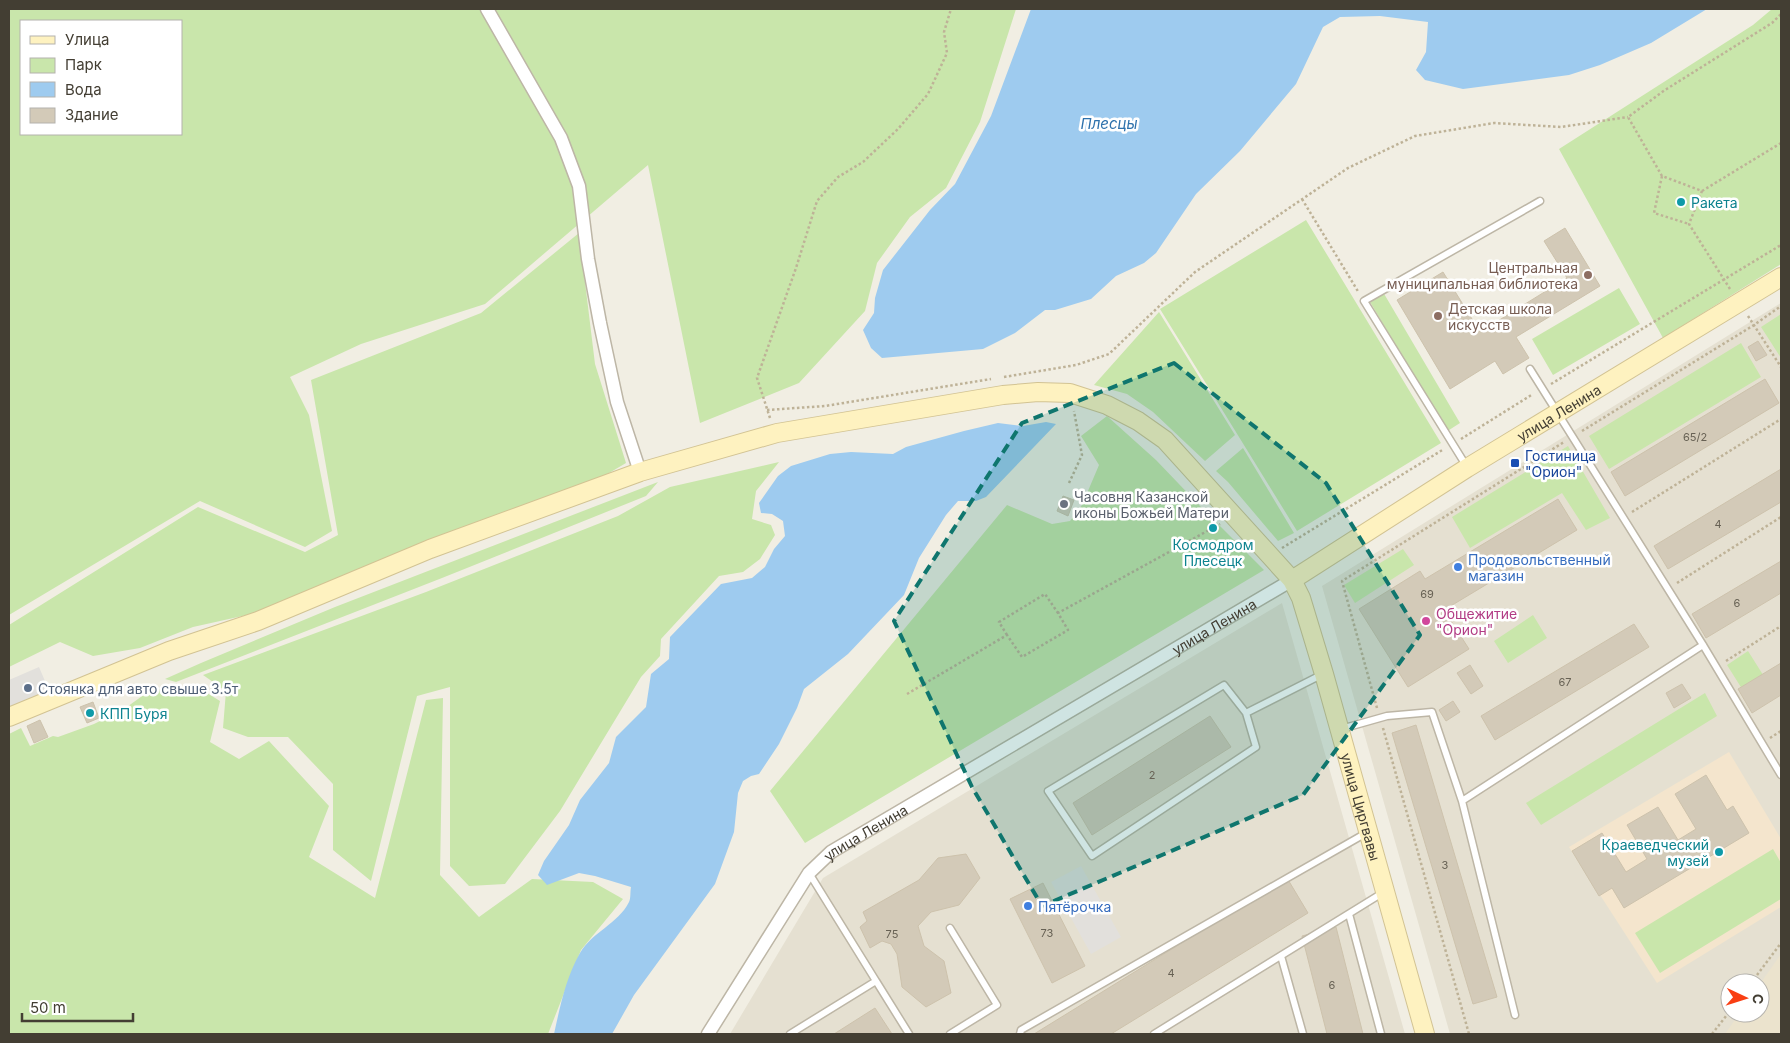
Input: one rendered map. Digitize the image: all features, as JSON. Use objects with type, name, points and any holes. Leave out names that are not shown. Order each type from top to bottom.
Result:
[{"type":"main road","name":"улица Ленина","points":[[1292,580],[1467,468],[1739,303],[1779,284]]},
{"type":"main road","name":"улица Циргвавы","points":[[9,717],[77,687],[169,651],[258,621],[430,550],[640,472],[777,433],[1003,395],[1038,392],[1070,393],[1107,405],[1138,421],[1165,440],[1292,580],[1301,598],[1324,674],[1425,1034]]},
{"type":"street","points":[[487,9],[561,138],[579,186],[588,259],[600,323],[617,402],[640,472]]},
{"type":"street","name":"улица Ленина","points":[[708,1034],[809,873],[831,852],[1292,580]]},
{"type":"lane","points":[[1467,468],[1364,301],[1540,201]]},
{"type":"lane","points":[[1530,369],[1541,390],[1573,437],[1717,667],[1781,775]]},
{"type":"lane","points":[[1462,801],[1703,645]]},
{"type":"lane","points":[[1246,713],[1324,674]]},
{"type":"lane","points":[[1224,685],[1246,713],[1256,747],[1092,856],[1048,791],[1224,685]]},
{"type":"lane","points":[[1340,729],[1380,718],[1432,712],[1462,801],[1515,1015]]},
{"type":"lane","points":[[1020,1034],[1021,1030],[1369,832]]},
{"type":"lane","points":[[809,873],[909,1034]]},
{"type":"lane","points":[[1154,1034],[1385,891]]},
{"type":"lane","points":[[1349,914],[1380,1034]]},
{"type":"lane","points":[[950,928],[997,1005],[950,1034]]},
{"type":"lane","points":[[1281,956],[1302,1034]]},
{"type":"lane","points":[[790,1034],[876,982]]},
{"type":"path","points":[[777,433],[767,410],[757,378],[796,268],[817,201],[838,177],[863,162],[898,129],[928,94],[947,53],[944,32],[951,9]]},
{"type":"path","points":[[767,410],[791,410],[825,406],[1042,372],[1076,365],[1109,354],[1195,272],[1348,168],[1415,136],[1494,123],[1561,127],[1628,117],[1665,90],[1772,23],[1781,14]]},
{"type":"path","points":[[1628,117],[1662,176],[1702,191]]},
{"type":"path","points":[[1689,224],[1702,191],[1781,143]]},
{"type":"path","points":[[1662,176],[1654,213],[1689,224],[1781,368]]},
{"type":"path","points":[[1302,198],[1364,301]]},
{"type":"path","points":[[1270,555],[1781,245]]},
{"type":"path","points":[[1469,1034],[1342,580],[1754,325],[1781,306]]},
{"type":"path","points":[[1069,483],[1082,455],[1070,393]]},
{"type":"path","points":[[1623,517],[1781,419]]},
{"type":"path","points":[[1058,613],[1234,516]]},
{"type":"path","points":[[1668,589],[1781,517]]},
{"type":"path","points":[[1045,594],[1058,613],[1068,630],[1022,657],[999,622],[1045,594]]},
{"type":"path","points":[[1717,667],[1781,626]]},
{"type":"path","points":[[907,694],[1007,635]]},
{"type":"path","points":[[1758,973],[1781,943]]},
{"type":"path","points":[[1712,1034],[1721,1023]]},
{"type":"highlighted area","points":[[1174,363],[1326,483],[1420,635],[1303,795],[1042,906],[972,787],[894,621],[1022,423]]},
{"type":"shaded area","points":[[1781,303],[1781,1034],[1450,1034],[1322,586]]},
{"type":"shaded area","points":[[1282,603],[1405,1034],[730,1034],[823,878]]},
{"type":"shaded area","name":"Стоянка для авто свыше 3.5т","points":[[39,667],[51,695],[9,714],[9,680]]},
{"type":"shaded area","points":[[1729,752],[1781,839],[1781,907],[1657,983],[1569,847]]},
{"type":"shaded area","points":[[1081,866],[1121,937],[1091,954],[1051,882]]},
{"type":"shaded area","points":[[1781,954],[1781,1034],[1725,1034],[1733,1023],[1770,1023],[1770,973],[1768,973]]},
{"type":"green space","points":[[9,9],[1016,9],[980,122],[946,188],[910,217],[877,263],[865,311],[799,383],[700,423],[648,165],[485,304],[361,344],[290,377],[309,415],[332,531],[305,547],[200,501],[9,615]]},
{"type":"green space","points":[[1772,9],[1781,9],[1781,264],[1663,338],[1559,149],[1753,25]]},
{"type":"green space","points":[[1306,220],[1441,443],[1297,531],[1160,309]]},
{"type":"green space","points":[[579,233],[595,364],[626,463],[604,476],[260,612],[193,627],[140,648],[93,656],[60,642],[9,667],[9,625],[198,507],[305,552],[338,535],[311,380],[481,313]]},
{"type":"green space","points":[[1619,288],[1640,324],[1553,375],[1532,339]]},
{"type":"green space","points":[[1383,292],[1460,423],[1446,432],[1369,300]]},
{"type":"green space","points":[[1159,312],[1235,435],[1205,461],[1153,412],[1127,394],[1094,385]]},
{"type":"green space","points":[[1781,314],[1781,358],[1761,327]]},
{"type":"green space","points":[[1741,343],[1761,377],[1609,469],[1589,436]]},
{"type":"green space","points":[[1107,416],[1156,460],[1264,570],[805,843],[770,791],[1007,505],[1052,524],[1070,521],[1082,505],[1099,465],[1081,436]]},
{"type":"green space","points":[[1568,446],[1610,518],[1586,530],[1562,493],[1470,548],[1452,517]]},
{"type":"green space","points":[[1243,448],[1294,533],[1278,541],[1228,482],[1216,471]]},
{"type":"green space","points":[[779,462],[756,491],[752,519],[771,525],[775,535],[760,559],[743,572],[719,576],[661,639],[660,656],[641,677],[560,811],[505,884],[469,886],[450,866],[450,687],[417,696],[371,881],[333,850],[333,784],[288,737],[248,737],[223,728],[226,691],[203,675],[426,592],[618,516],[670,487]]},
{"type":"green space","points":[[658,482],[646,496],[442,578],[176,682],[165,679],[335,607]]},
{"type":"green space","points":[[1403,549],[1414,565],[1355,603],[1344,585]]},
{"type":"green space","points":[[1533,615],[1547,638],[1508,663],[1494,641]]},
{"type":"green space","points":[[1748,651],[1765,678],[1744,692],[1727,665]]},
{"type":"green space","points":[[152,689],[202,690],[220,701],[210,742],[239,759],[269,741],[329,806],[309,857],[375,898],[426,700],[443,698],[440,875],[479,917],[532,879],[593,882],[623,899],[581,950],[548,1034],[9,1034],[9,734],[21,728],[30,746],[53,736],[58,737],[94,724],[124,709]]},
{"type":"green space","points":[[1705,693],[1717,716],[1541,825],[1526,803]]},
{"type":"green space","points":[[1773,849],[1781,863],[1781,899],[1660,973],[1635,933]]},
{"type":"water","name":"Плесцы","points":[[1031,9],[1707,9],[1651,43],[1600,65],[1569,75],[1463,89],[1425,80],[1416,70],[1426,52],[1428,22],[1380,16],[1340,17],[1323,27],[1296,84],[1240,151],[1196,194],[1156,253],[1144,263],[1116,276],[1091,299],[1055,310],[1045,310],[1015,333],[983,349],[882,358],[871,348],[863,330],[874,313],[875,298],[883,270],[930,210],[955,184],[991,116]]},
{"type":"water","points":[[1046,422],[1056,424],[986,497],[976,501],[958,501],[946,515],[919,558],[904,595],[848,654],[804,689],[779,744],[759,774],[743,781],[738,793],[734,832],[715,884],[634,995],[612,1034],[554,1034],[564,992],[575,962],[591,939],[624,910],[630,900],[631,887],[579,873],[547,885],[538,875],[544,861],[569,825],[580,800],[609,763],[616,737],[646,707],[651,674],[669,659],[670,637],[721,584],[752,578],[765,567],[774,549],[785,536],[783,521],[772,514],[761,513],[759,503],[778,476],[791,466],[830,454],[851,452],[893,454],[906,447],[998,423],[1023,426]]},
{"type":"building","name":"Детская школа искусств","points":[[1565,228],[1600,286],[1516,337],[1529,358],[1503,374],[1495,361],[1450,389],[1397,300],[1443,272],[1480,332],[1567,278],[1544,241]]},
{"type":"building","points":[[1758,341],[1767,355],[1756,361],[1748,347]]},
{"type":"building","points":[[1765,379],[1779,403],[1625,496],[1611,472]]},
{"type":"building","points":[[1781,469],[1781,502],[1668,569],[1654,546]]},
{"type":"building","points":[[1063,496],[1074,500],[1068,516],[1057,511]]},
{"type":"building","points":[[1558,499],[1577,530],[1444,610],[1469,649],[1408,687],[1359,609],[1420,571],[1425,579]]},
{"type":"building","points":[[1781,561],[1781,593],[1706,638],[1692,614]]},
{"type":"building","points":[[1634,624],[1649,647],[1495,740],[1481,716]]},
{"type":"building","points":[[1781,663],[1781,695],[1752,713],[1738,689]]},
{"type":"building","points":[[1470,665],[1483,686],[1471,694],[1457,673]]},
{"type":"building","points":[[1682,684],[1691,698],[1674,708],[1666,693]]},
{"type":"building","points":[[1453,701],[1460,712],[1446,721],[1439,710]]},
{"type":"building","name":"КПП Буря","points":[[93,702],[99,718],[87,723],[80,707]]},
{"type":"building","points":[[1210,716],[1231,747],[1092,835],[1073,803]]},
{"type":"building","points":[[40,720],[48,737],[34,743],[27,726]]},
{"type":"building","points":[[1416,725],[1497,997],[1473,1004],[1392,733]]},
{"type":"building","points":[[1706,775],[1727,810],[1733,806],[1749,833],[1624,908],[1612,888],[1599,896],[1572,851],[1602,833],[1626,872],[1647,859],[1627,825],[1658,807],[1678,840],[1696,829],[1675,794]]},
{"type":"building","points":[[966,854],[980,878],[959,905],[931,912],[918,926],[924,946],[944,961],[951,993],[926,1007],[902,987],[897,954],[891,944],[882,941],[870,948],[860,927],[867,921],[863,912],[919,880],[938,858]]},
{"type":"building","points":[[1287,878],[1308,913],[1111,1034],[1034,1034]]},
{"type":"building","points":[[1043,883],[1085,966],[1052,983],[1010,899]]},
{"type":"building","points":[[1336,927],[1363,1034],[1327,1034],[1302,936]]},
{"type":"building","points":[[875,1008],[892,1034],[834,1034]]},
{"type":"place","name":"Ракета","points":[[1681,202]]},
{"type":"place","name":"Центральная муниципальная библиотека","points":[[1588,275]]},
{"type":"place","name":"Детская школа искусств","points":[[1438,316]]},
{"type":"place","name":"Гостиница \"Орион\"","points":[[1515,463]]},
{"type":"place","name":"Часовня Казанской иконы Божьей Матери","points":[[1064,504]]},
{"type":"place","name":"Космодром Плесецк","points":[[1213,528]]},
{"type":"place","name":"Продовольственный магазин","points":[[1458,567]]},
{"type":"place","name":"Общежитие \"Орион\"","points":[[1426,621]]},
{"type":"place","name":"Стоянка для авто свыше 3.5т","points":[[28,688]]},
{"type":"place","name":"КПП Буря","points":[[90,713]]},
{"type":"place","name":"Краеведческий музей","points":[[1719,852]]},
{"type":"place","name":"Пятёрочка","points":[[1028,906]]}]
